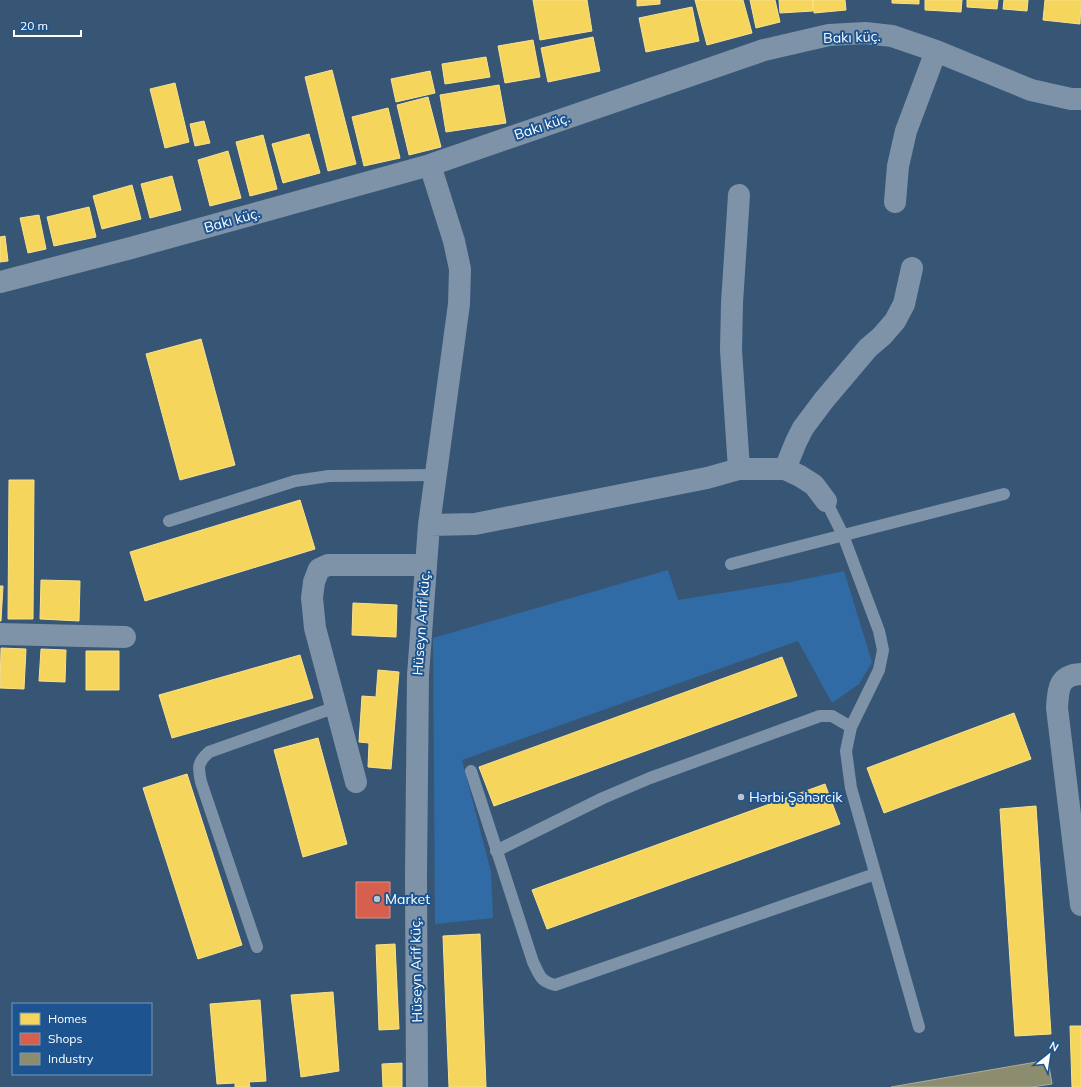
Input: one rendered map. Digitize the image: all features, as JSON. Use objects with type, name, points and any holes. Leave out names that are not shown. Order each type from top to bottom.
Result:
[{"type":"street","name":"Bakı küç.","points":[[0,282],[131,248],[430,165],[764,50],[829,35],[865,33],[892,36],[936,51],[1031,90],[1071,99],[1081,99]]},
{"type":"street","points":[[895,202],[898,166],[906,131],[936,51]]},
{"type":"street","name":"Hüseyn Arif küç.","points":[[417,1087],[416,868],[418,675],[429,525],[459,304],[460,269],[454,241],[430,165]]},
{"type":"street","points":[[739,195],[731,342],[739,469]]},
{"type":"street","points":[[785,469],[803,428],[824,400],[868,348],[882,336],[895,320],[904,304],[912,268]]},
{"type":"street","points":[[429,525],[475,524],[707,478],[739,469],[785,469],[814,485],[826,501]]},
{"type":"street","points":[[356,782],[315,628],[312,598],[314,582],[319,569],[328,565],[425,565]]},
{"type":"street","points":[[0,634],[125,637]]},
{"type":"street","points":[[1081,674],[1074,674],[1064,680],[1058,689],[1057,708],[1081,905]]},
{"type":"lane","points":[[169,520],[295,481],[329,476],[436,475]]},
{"type":"lane","points":[[731,564],[1004,494]]},
{"type":"lane","points":[[826,501],[843,535],[879,631],[883,650],[879,670],[851,727],[846,751],[851,788],[919,1027]]},
{"type":"lane","points":[[258,946],[201,782],[198,770],[200,760],[209,752],[336,707]]},
{"type":"lane","points":[[496,851],[603,798],[650,778],[820,716],[832,716],[851,727]]},
{"type":"lane","points":[[470,771],[533,962],[539,976],[545,982],[555,985],[875,874]]},
{"type":"shaded area","points":[[668,570],[678,600],[791,582],[844,571],[872,662],[859,684],[832,703],[798,641],[462,760],[491,872],[493,918],[435,924],[433,638]]},
{"type":"building: Homes","points":[[533,0],[587,0],[592,31],[540,40]]},
{"type":"building: Homes","points":[[637,0],[660,0],[660,4],[637,6]]},
{"type":"building: Homes","points":[[695,0],[743,0],[752,33],[707,45]]},
{"type":"building: Homes","points":[[750,0],[775,0],[780,22],[756,28]]},
{"type":"building: Homes","points":[[779,0],[813,0],[813,11],[780,13]]},
{"type":"building: Homes","points":[[813,0],[845,0],[846,10],[814,13]]},
{"type":"building: Homes","points":[[892,0],[919,0],[919,4],[892,3]]},
{"type":"building: Homes","points":[[925,0],[962,0],[961,12],[925,10]]},
{"type":"building: Homes","points":[[967,0],[998,0],[997,9],[967,7]]},
{"type":"building: Homes","points":[[1004,0],[1028,0],[1027,11],[1003,9]]},
{"type":"building: Homes","points":[[1045,0],[1081,0],[1080,24],[1043,20]]},
{"type":"building: Homes","points":[[692,7],[699,41],[646,52],[639,18]]},
{"type":"building: Homes","points":[[593,37],[600,71],[548,82],[541,48]]},
{"type":"building: Homes","points":[[533,40],[540,77],[505,83],[498,46]]},
{"type":"building: Homes","points":[[486,57],[490,77],[445,84],[442,64]]},
{"type":"building: Homes","points":[[332,70],[356,164],[328,171],[305,77]]},
{"type":"building: Homes","points":[[430,71],[435,93],[396,102],[391,79]]},
{"type":"building: Homes","points":[[175,83],[189,142],[165,148],[150,89]]},
{"type":"building: Homes","points":[[499,85],[506,123],[446,132],[440,95]]},
{"type":"building: Homes","points":[[428,97],[441,147],[409,155],[397,105]]},
{"type":"building: Homes","points":[[388,108],[400,158],[364,166],[352,117]]},
{"type":"building: Homes","points":[[204,121],[210,143],[195,146],[190,124]]},
{"type":"building: Homes","points":[[309,134],[320,173],[283,183],[272,144]]},
{"type":"building: Homes","points":[[263,135],[277,189],[250,196],[236,142]]},
{"type":"building: Homes","points":[[228,151],[241,198],[210,206],[198,160]]},
{"type":"building: Homes","points":[[172,176],[181,210],[150,218],[141,184]]},
{"type":"building: Homes","points":[[132,185],[141,219],[102,229],[93,196]]},
{"type":"building: Homes","points":[[89,207],[96,237],[54,246],[47,217]]},
{"type":"building: Homes","points":[[39,215],[46,249],[28,253],[20,218]]},
{"type":"building: Homes","points":[[5,236],[8,261],[0,262],[0,237]]},
{"type":"building: Homes","points":[[201,339],[235,465],[180,480],[146,354]]},
{"type":"building: Homes","points":[[9,480],[34,480],[33,619],[8,619]]},
{"type":"building: Homes","points":[[300,500],[315,549],[145,601],[130,552]]},
{"type":"building: Homes","points":[[41,580],[80,581],[79,621],[40,619]]},
{"type":"building: Homes","points":[[0,586],[3,586],[1,621],[0,621]]},
{"type":"building: Homes","points":[[353,603],[397,605],[396,637],[352,635]]},
{"type":"building: Homes","points":[[1,648],[26,649],[24,689],[0,688]]},
{"type":"building: Homes","points":[[41,649],[66,650],[65,682],[39,681]]},
{"type":"building: Homes","points":[[86,651],[119,651],[119,690],[86,690]]},
{"type":"building: Homes","points":[[300,655],[313,698],[172,738],[159,695]]},
{"type":"building: Homes","points":[[782,657],[797,696],[494,806],[479,767]]},
{"type":"building: Homes","points":[[378,670],[399,672],[391,769],[368,767],[369,743],[359,742],[362,696],[376,697]]},
{"type":"building: Homes","points":[[1014,713],[1031,759],[884,813],[867,768]]},
{"type":"building: Homes","points":[[318,738],[347,844],[303,857],[274,750]]},
{"type":"building: Homes","points":[[187,774],[242,945],[198,959],[143,788]]},
{"type":"building: Homes","points":[[825,784],[840,824],[547,929],[532,890]]},
{"type":"building: Homes","points":[[1036,806],[1051,1034],[1015,1036],[1000,809]]},
{"type":"building: Homes","points":[[480,934],[486,1087],[449,1087],[443,936]]},
{"type":"building: Homes","points":[[395,944],[399,1029],[379,1030],[376,945]]},
{"type":"building: Homes","points":[[333,992],[339,1071],[301,1077],[291,995]]},
{"type":"building: Homes","points":[[260,1000],[266,1081],[249,1082],[250,1087],[235,1087],[235,1083],[217,1084],[210,1004]]},
{"type":"building: Homes","points":[[1070,1026],[1081,1026],[1081,1087],[1072,1087]]},
{"type":"building: Homes","points":[[402,1063],[402,1087],[383,1087],[382,1064]]},
{"type":"building: Shops","points":[[356,882],[390,882],[390,918],[356,918]]},
{"type":"building: Industry","points":[[1048,1060],[1052,1084],[1032,1087],[891,1087]]},
{"type":"place","name":"Hərbi Şəhərcik","points":[[741,797]]},
{"type":"place","name":"Market","points":[[377,899]]}]
